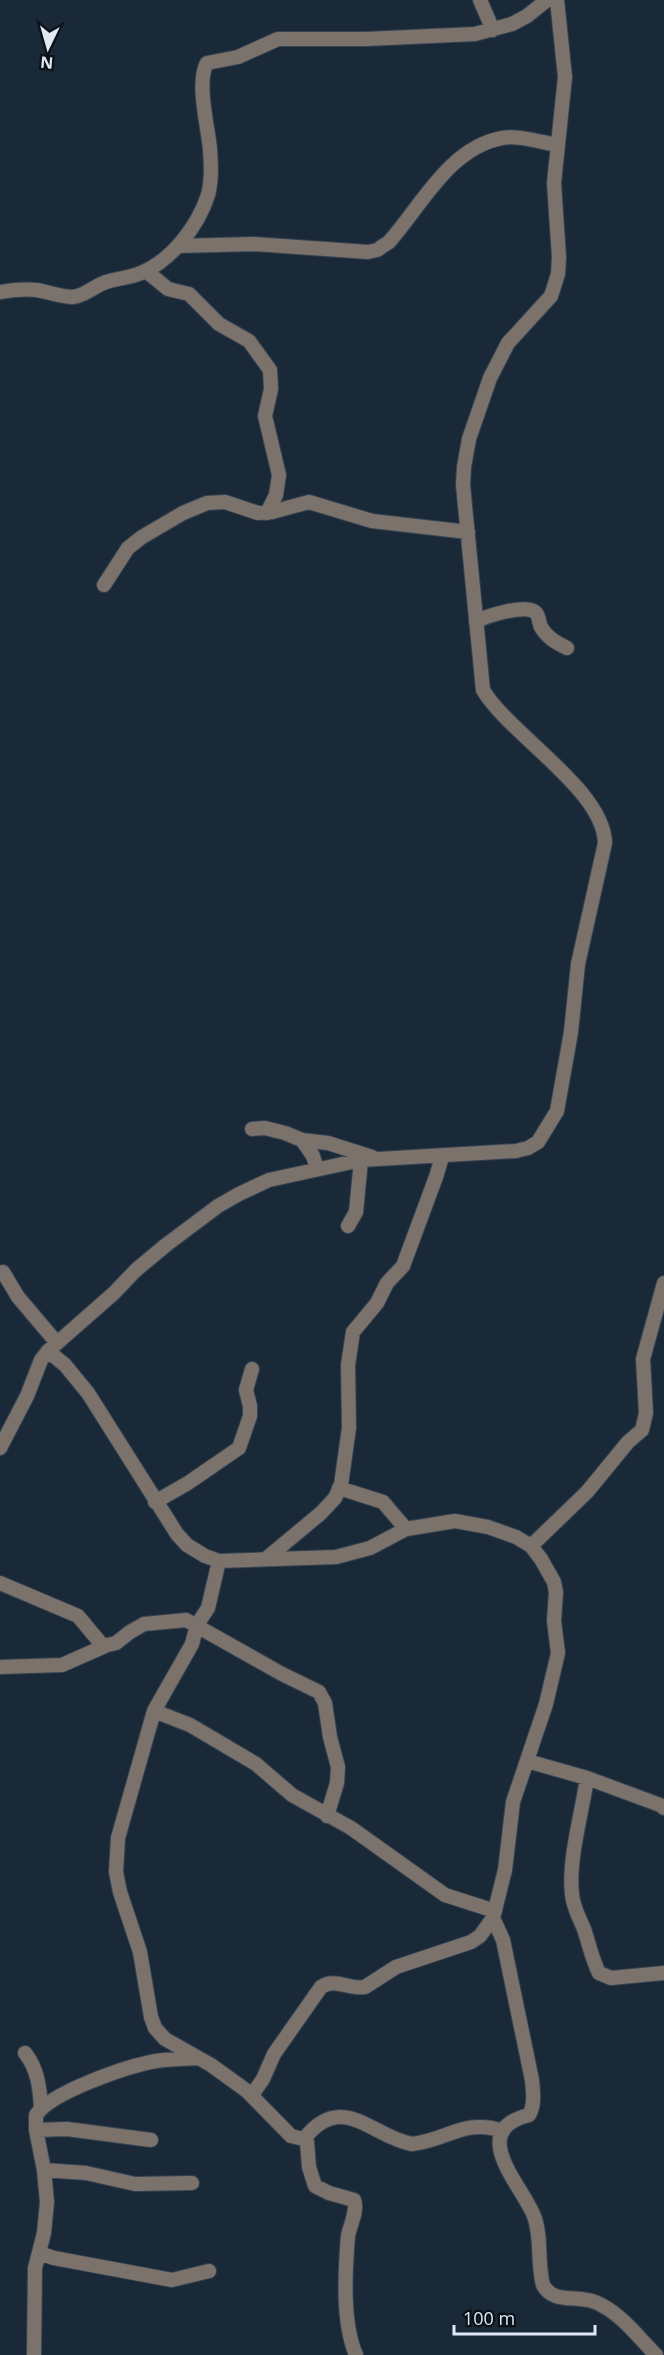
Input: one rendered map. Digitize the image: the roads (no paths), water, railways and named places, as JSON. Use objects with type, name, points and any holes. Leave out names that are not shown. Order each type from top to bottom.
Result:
[{"type":"street","points":[[480,0],[493,30]]},
{"type":"street","points":[[0,292],[36,290],[72,297],[81,295],[107,281],[127,278],[146,271],[178,246],[202,209],[211,178],[203,84],[203,72],[207,63],[238,57],[278,39],[475,34],[493,30],[528,16],[547,0]]},
{"type":"street","points":[[0,1448],[27,1396],[41,1360],[136,1270],[165,1245],[218,1206],[269,1180],[361,1160],[442,1157],[528,1148],[538,1142],[545,1133],[556,1111],[571,1032],[578,964],[605,843],[602,825],[582,796],[502,714],[483,690],[464,504],[464,467],[469,439],[499,358],[508,343],[551,296],[555,286],[559,257],[554,183],[556,145],[565,77],[557,0]]},
{"type":"street","points":[[178,246],[254,244],[354,252],[377,250],[389,242],[462,156],[502,138],[556,145]]},
{"type":"street","points":[[146,271],[168,289],[189,294],[219,324],[249,341],[270,370],[271,389],[265,416],[279,475],[276,495],[267,513]]},
{"type":"street","points":[[104,585],[128,548],[142,537],[198,505],[225,502],[249,512],[267,513],[309,502],[372,521],[468,532]]},
{"type":"street","points":[[476,622],[495,614],[517,610],[532,611],[536,613],[544,633],[567,648]]},
{"type":"street","points":[[252,1129],[265,1128],[302,1140],[328,1143],[377,1158]]},
{"type":"street","points":[[302,1140],[313,1155],[317,1169]]},
{"type":"street","points":[[267,1558],[321,1513],[339,1488],[349,1428],[348,1365],[353,1332],[377,1303],[387,1283],[403,1266],[442,1157]]},
{"type":"street","points":[[348,1226],[356,1212],[361,1160]]},
{"type":"street","points":[[3,1272],[65,1365],[88,1393],[113,1430],[155,1502],[177,1534],[187,1545],[205,1556],[219,1560],[336,1557],[370,1548],[406,1528],[455,1521],[488,1527],[516,1536],[531,1546],[554,1582],[556,1592],[554,1621],[558,1653],[546,1704],[513,1802],[505,1870],[494,1914],[480,1936],[471,1942],[396,1967],[365,1987],[331,1983],[321,1987],[274,2054],[263,2079],[252,2095]]},
{"type":"street","points":[[531,1546],[587,1492],[628,1442],[642,1431],[646,1413],[643,1359],[664,1283]]},
{"type":"street","points":[[155,1502],[188,1483],[239,1448],[250,1416],[246,1387],[252,1369]]},
{"type":"street","points":[[339,1488],[383,1502],[406,1528]]},
{"type":"street","points":[[219,1560],[211,1600],[197,1625],[192,1644],[154,1711],[118,1838],[116,1872],[120,1892],[140,1952],[154,2028],[165,2039],[200,2058],[252,2095],[291,2136],[304,2139],[309,2148],[309,2167],[315,2186],[329,2193],[349,2198],[356,2203],[348,2239],[347,2297],[348,2331],[357,2355]]},
{"type":"street","points":[[0,1583],[78,1616],[99,1643],[105,1646]]},
{"type":"street","points":[[0,1667],[62,1665],[117,1643],[144,1624],[186,1620],[197,1625],[217,1640],[322,1695],[338,1767],[337,1783],[327,1816]]},
{"type":"street","points":[[154,1711],[190,1725],[220,1745],[256,1764],[292,1795],[351,1828],[445,1894],[494,1914],[503,1941],[532,2080],[533,2097],[533,2106],[529,2115],[512,2121],[503,2131],[501,2157],[535,2218],[540,2276],[548,2293],[591,2301],[609,2309],[656,2355]]},
{"type":"street","points":[[527,1761],[587,1778],[664,1808]]},
{"type":"street","points":[[587,1778],[572,1863],[571,1886],[575,1909],[594,1963],[598,1973],[610,1978],[664,1973]]},
{"type":"street","points":[[25,2053],[36,2073],[41,2109]]},
{"type":"street","points":[[34,2355],[35,2268],[47,2202],[44,2170],[36,2130],[36,2115],[41,2109],[73,2089],[133,2067],[164,2060],[200,2058]]},
{"type":"street","points":[[304,2139],[321,2123],[350,2118],[361,2121],[403,2143],[412,2144],[476,2126],[488,2126],[503,2131]]},
{"type":"street","points":[[36,2130],[67,2129],[151,2140]]},
{"type":"street","points":[[44,2170],[86,2173],[135,2184],[192,2183]]},
{"type":"street","points":[[39,2253],[54,2258],[160,2278],[181,2278],[209,2271]]}]
